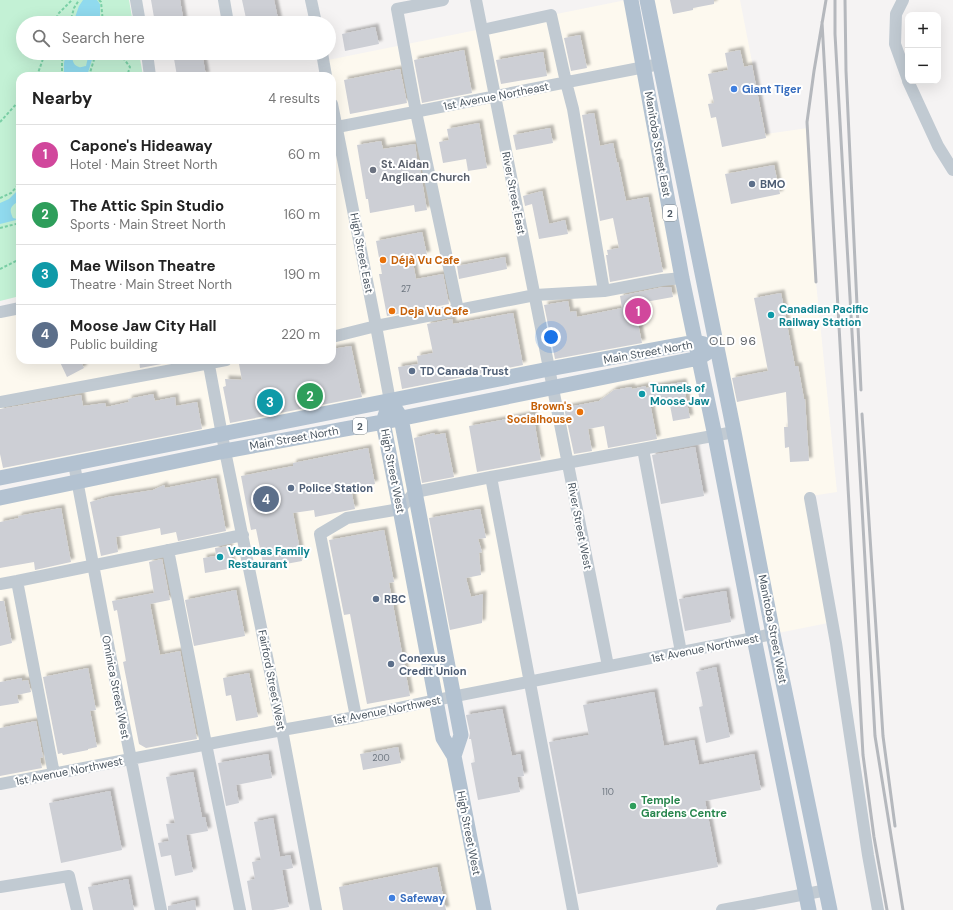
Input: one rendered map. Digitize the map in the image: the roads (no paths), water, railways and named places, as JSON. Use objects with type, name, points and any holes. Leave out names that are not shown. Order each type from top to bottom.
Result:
[{"type":"main road","name":"Manitoba Street East","points":[[631,0],[698,358]]},
{"type":"main road","name":"Manitoba Street East","points":[[647,0],[717,347]]},
{"type":"main road","name":"Main Street North","points":[[0,478],[549,369],[696,342],[717,347]]},
{"type":"main road","name":"Main Street North","points":[[0,498],[225,451],[383,422],[698,358],[717,347]]},
{"type":"main road","name":"Manitoba Street West","points":[[717,347],[773,634],[830,910]]},
{"type":"main road","name":"Manitoba Street West","points":[[698,358],[715,436],[809,910]]},
{"type":"main road","name":"High Street West","points":[[390,401],[400,418],[454,696],[461,735],[454,756]]},
{"type":"main road","name":"High Street West","points":[[390,401],[383,422],[443,738],[454,756],[484,910]]},
{"type":"street","points":[[136,0],[139,16]]},
{"type":"street","points":[[224,0],[227,16]]},
{"type":"street","points":[[311,0],[314,16]]},
{"type":"street","points":[[443,0],[397,9],[416,112],[458,310]]},
{"type":"street","name":"River Street East","points":[[476,0],[553,387]]},
{"type":"street","points":[[903,0],[896,14],[895,44],[905,72]]},
{"type":"street","points":[[482,30],[551,15],[573,109],[604,291]]},
{"type":"street","points":[[148,60],[149,72]]},
{"type":"street","points":[[323,60],[325,72]]},
{"type":"street","name":"1st Avenue Northeast","points":[[336,127],[660,64]]},
{"type":"street","points":[[909,84],[938,146],[953,170]]},
{"type":"street","name":"High Street East","points":[[336,136],[376,326],[390,401]]},
{"type":"street","points":[[336,336],[376,326],[534,295],[604,291],[662,280],[682,278]]},
{"type":"street","points":[[0,312],[16,309]]},
{"type":"street","points":[[0,402],[193,364]]},
{"type":"street","name":"Fairford Street West","points":[[209,364],[282,730],[316,910]]},
{"type":"street","name":"River Street West","points":[[553,387],[608,666]]},
{"type":"street","points":[[356,717],[320,534],[347,518],[400,509],[415,492],[734,432]]},
{"type":"street","points":[[643,449],[681,652]]},
{"type":"street","name":"Ominica Street West","points":[[74,464],[130,759],[161,910]]},
{"type":"street","points":[[491,477],[573,910]]},
{"type":"street","points":[[810,498],[836,643],[868,855],[878,910]]},
{"type":"street","points":[[0,584],[242,535]]},
{"type":"street","points":[[168,550],[240,910]]},
{"type":"street","points":[[17,581],[54,774]]},
{"type":"street","name":"1st Avenue Northwest","points":[[0,784],[206,744],[356,717],[454,696],[773,634]]},
{"type":"street","points":[[0,887],[69,876],[77,910]]},
{"type":"street","points":[[722,910],[827,890]]},
{"type":"water","points":[[83,0],[97,0],[100,4],[100,16],[75,16]]},
{"type":"water","points":[[65,60],[73,60],[77,66],[81,67],[86,66],[87,60],[92,60],[88,72],[64,72]]},
{"type":"water","points":[[16,192],[16,203],[13,205],[11,211],[13,218],[16,220],[0,224],[0,203],[9,199]]},
{"type":"railway","points":[[816,282],[807,122],[826,0]]},
{"type":"railway","points":[[835,0],[835,34],[875,736],[903,910]]},
{"type":"railway","points":[[845,0],[846,71],[861,390]]},
{"type":"railway","points":[[822,22],[863,755],[874,837],[887,910]]},
{"type":"railway","points":[[862,414],[883,736],[895,826]]},
{"type":"place","name":"Giant Tiger","points":[[734,89]]},
{"type":"place","name":"St. Aidan Anglican Church","points":[[373,170]]},
{"type":"place","name":"BMO","points":[[752,184]]},
{"type":"place","name":"Déjà Vu Cafe","points":[[383,260]]},
{"type":"place","name":"Deja Vu Cafe","points":[[392,311]]},
{"type":"place","name":"Capone's Hideaway","points":[[638,311]]},
{"type":"place","name":"Canadian Pacific Railway Station","points":[[771,315]]},
{"type":"place","name":"TD Canada Trust","points":[[412,371]]},
{"type":"place","name":"Tunnels of Moose Jaw","points":[[642,394]]},
{"type":"place","name":"The Attic Spin Studio","points":[[310,396]]},
{"type":"place","name":"Mae Wilson Theatre","points":[[270,402]]},
{"type":"place","name":"Brown's Socialhouse","points":[[580,412]]},
{"type":"place","name":"Police Station","points":[[291,488]]},
{"type":"place","name":"Moose Jaw City Hall","points":[[266,499]]},
{"type":"place","name":"Verobas Family Restaurant","points":[[220,557]]},
{"type":"place","name":"RBC","points":[[376,599]]},
{"type":"place","name":"Conexus Credit Union","points":[[391,664]]},
{"type":"place","name":"Temple Gardens Centre","points":[[633,806]]},
{"type":"place","name":"Safeway","points":[[392,898]]},
{"type":"district","name":"OLD 96","points":[[733,341]]}]
